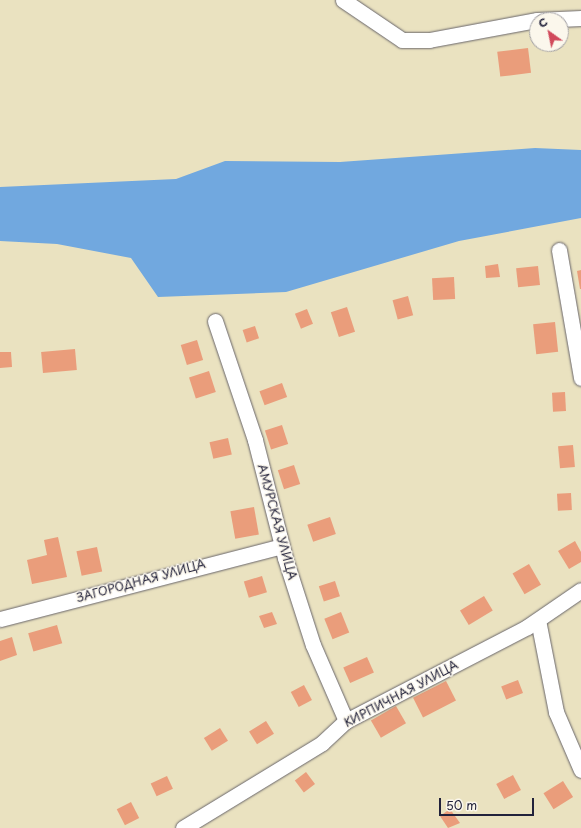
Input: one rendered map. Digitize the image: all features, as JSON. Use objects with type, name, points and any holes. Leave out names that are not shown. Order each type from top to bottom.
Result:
[{"type":"street","points":[[343,0],[402,40],[429,40],[529,21]]},
{"type":"street","points":[[569,19],[581,18]]},
{"type":"street","points":[[559,250],[581,378]]},
{"type":"street","name":"АМУРСКАЯ УЛИЦА","points":[[215,321],[255,440],[282,546],[313,645],[346,721]]},
{"type":"street","name":"ЗАГОРОДНАЯ УЛИЦА","points":[[0,619],[282,546]]},
{"type":"street","name":"КИРПИЧНАЯ УЛИЦА","points":[[183,828],[322,743],[346,721],[538,620],[581,590]]},
{"type":"street","points":[[538,620],[556,712],[581,770]]},
{"type":"water","points":[[535,148],[581,150],[581,218],[459,241],[286,292],[158,297],[131,258],[57,244],[0,241],[0,187],[176,179],[225,161],[340,162]]},
{"type":"building","points":[[528,48],[531,73],[500,77],[497,52]]},
{"type":"building","points":[[498,264],[500,277],[486,278],[485,266]]},
{"type":"building","points":[[538,266],[540,285],[518,287],[516,268]]},
{"type":"building","points":[[581,270],[581,289],[580,289],[577,271]]},
{"type":"building","points":[[454,277],[455,299],[433,300],[432,278]]},
{"type":"building","points":[[408,296],[413,315],[398,319],[393,300]]},
{"type":"building","points":[[347,307],[355,332],[339,337],[331,312]]},
{"type":"building","points":[[307,309],[313,324],[301,329],[295,314]]},
{"type":"building","points":[[555,322],[558,352],[536,354],[533,324]]},
{"type":"building","points":[[255,326],[259,338],[247,342],[243,330]]},
{"type":"building","points":[[197,340],[203,360],[187,365],[181,345]]},
{"type":"building","points":[[75,349],[77,370],[43,373],[41,352]]},
{"type":"building","points":[[0,352],[11,352],[12,367],[0,368]]},
{"type":"building","points":[[209,371],[216,392],[196,398],[189,377]]},
{"type":"building","points":[[282,383],[287,397],[265,405],[259,391]]},
{"type":"building","points":[[565,392],[566,411],[553,412],[552,393]]},
{"type":"building","points":[[282,425],[288,444],[271,450],[265,431]]},
{"type":"building","points":[[228,438],[232,455],[213,459],[209,442]]},
{"type":"building","points":[[573,445],[575,467],[560,468],[558,446]]},
{"type":"building","points":[[294,465],[300,484],[284,489],[278,470]]},
{"type":"building","points":[[571,493],[572,510],[558,511],[557,494]]},
{"type":"building","points":[[254,507],[259,535],[235,539],[230,511]]},
{"type":"building","points":[[330,517],[336,534],[313,542],[307,525]]},
{"type":"building","points":[[58,537],[67,577],[32,584],[27,560],[47,555],[44,540]]},
{"type":"building","points":[[575,541],[581,552],[581,562],[569,569],[558,551]]},
{"type":"building","points":[[97,547],[102,571],[82,576],[76,551]]},
{"type":"building","points":[[529,564],[541,585],[525,594],[513,574]]},
{"type":"building","points":[[262,576],[267,592],[249,598],[244,582]]},
{"type":"building","points":[[335,581],[340,596],[324,601],[319,586]]},
{"type":"building","points":[[484,596],[493,611],[469,625],[460,610]]},
{"type":"building","points":[[272,612],[277,624],[264,628],[259,616]]},
{"type":"building","points":[[341,612],[349,632],[333,639],[324,619]]},
{"type":"building","points":[[57,625],[62,643],[33,652],[28,633]]},
{"type":"building","points":[[12,637],[17,655],[0,661],[0,641]]},
{"type":"building","points":[[367,657],[374,673],[350,683],[343,668]]},
{"type":"building","points":[[518,680],[523,693],[506,700],[501,686]]},
{"type":"building","points":[[446,681],[456,701],[423,717],[413,698]]},
{"type":"building","points":[[304,685],[312,700],[299,707],[291,692]]},
{"type":"building","points":[[396,706],[406,723],[381,738],[371,720]]},
{"type":"building","points":[[266,721],[274,734],[257,744],[249,732]]},
{"type":"building","points":[[220,728],[228,741],[212,751],[204,738]]},
{"type":"building","points":[[306,772],[315,784],[304,792],[295,780]]},
{"type":"building","points":[[513,775],[521,790],[504,799],[496,784]]},
{"type":"building","points":[[167,776],[173,789],[157,796],[151,784]]},
{"type":"building","points":[[563,781],[573,797],[554,809],[543,793]]},
{"type":"building","points":[[131,802],[139,818],[125,825],[117,809]]},
{"type":"building","points":[[450,809],[460,823],[448,828],[440,816]]}]
